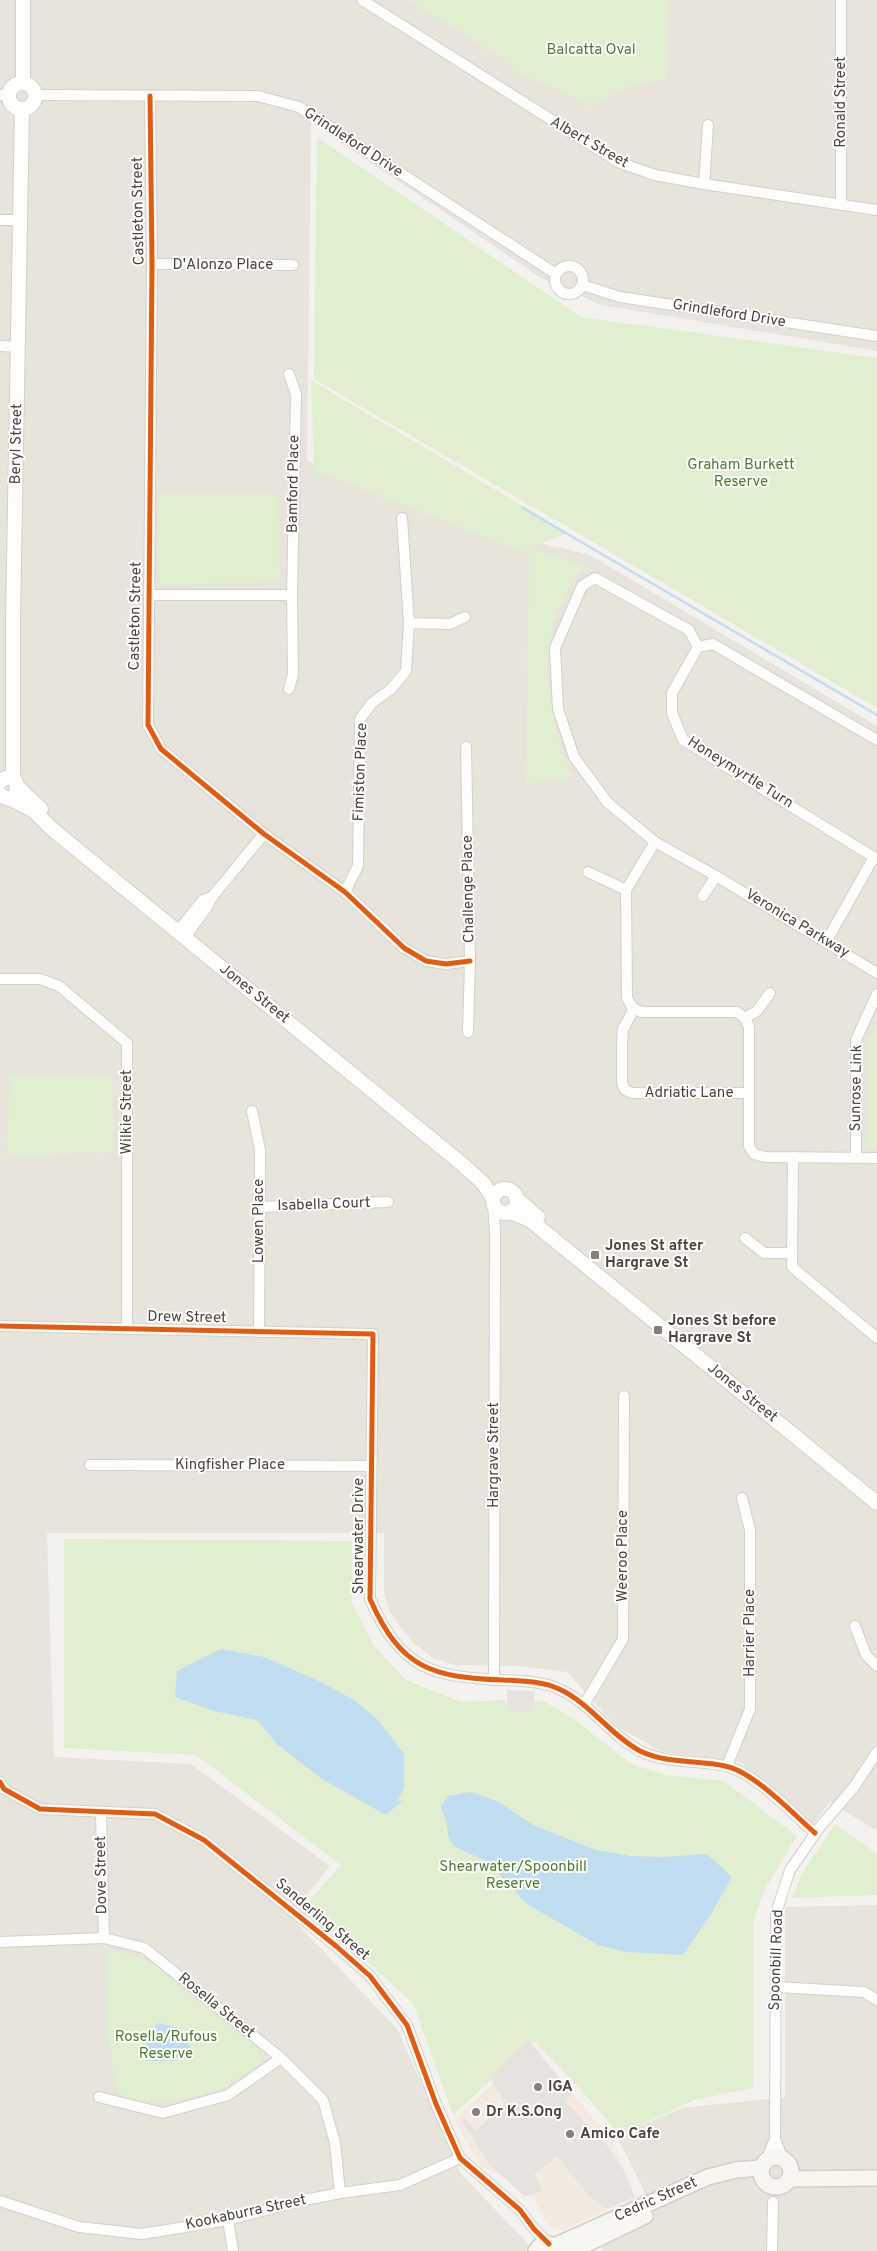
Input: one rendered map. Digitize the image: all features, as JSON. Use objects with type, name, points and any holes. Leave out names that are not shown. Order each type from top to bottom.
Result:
[{"type":"main road","name":"Cedric Street","points":[[572,2251],[711,2186],[738,2179],[763,2168],[775,2157],[787,2168],[877,2178]]},
{"type":"main road","name":"Cedric Street","points":[[763,2168],[764,2181],[772,2186],[782,2186],[787,2168]]},
{"type":"main road","name":"Cedric Street","points":[[547,2248],[708,2177],[736,2170],[763,2168]]},
{"type":"main road","name":"Cedric Street","points":[[787,2168],[877,2170]]},
{"type":"street","points":[[23,0],[23,83]]},
{"type":"street","name":"Albert Street","points":[[362,0],[618,162],[655,175],[877,210]]},
{"type":"street","name":"Ronald Street","points":[[840,205],[841,0]]},
{"type":"street","points":[[23,83],[31,87],[34,95],[31,104],[22,108],[12,105],[4,95],[14,86],[23,83]]},
{"type":"street","name":"Grindleford Drive","points":[[34,95],[258,96],[299,107],[556,274]]},
{"type":"street","name":"Castleton Street","points":[[150,96],[152,264],[148,725],[161,749],[264,834],[345,892],[404,948],[426,962],[446,964],[470,962]]},
{"type":"street","name":"Beryl Street","points":[[6,786],[13,619],[22,108]]},
{"type":"street","points":[[704,184],[708,125]]},
{"type":"street","points":[[0,220],[20,220]]},
{"type":"street","name":"D'Alonzo Place","points":[[152,264],[293,265]]},
{"type":"street","points":[[573,267],[581,274],[582,285],[577,292],[565,294],[556,287],[556,274],[561,268],[573,267]]},
{"type":"street","name":"Grindleford Drive","points":[[582,285],[620,297],[877,336]]},
{"type":"street","points":[[0,346],[19,346]]},
{"type":"street","name":"Bamford Place","points":[[289,374],[296,394],[292,594],[293,674],[289,688]]},
{"type":"street","name":"Fimiston Place","points":[[345,892],[358,866],[360,719],[372,703],[391,689],[406,671],[409,623],[402,518]]},
{"type":"street","name":"Veronica Parkway","points":[[698,647],[689,630],[595,578],[582,586],[555,648],[558,709],[574,757],[608,803],[655,842],[877,972]]},
{"type":"street","points":[[149,595],[292,594]]},
{"type":"street","points":[[409,623],[450,624],[465,617]]},
{"type":"street","points":[[698,647],[713,644],[877,740]]},
{"type":"street","name":"Honeymyrtle Turn","points":[[698,647],[672,693],[672,713],[683,740],[875,858]]},
{"type":"street","name":"Challenge Place","points":[[466,747],[470,962],[468,1032]]},
{"type":"street","name":"Jones Street","points":[[6,786],[53,820],[474,1174],[495,1198],[500,1213],[508,1213],[530,1220],[877,1504]]},
{"type":"street","points":[[184,931],[203,900],[212,897],[264,834]]},
{"type":"street","points":[[655,842],[626,890],[627,998],[634,1009],[641,1012],[737,1012],[745,1018],[749,1026],[749,1146],[754,1154],[765,1157],[877,1158]]},
{"type":"street","points":[[826,942],[875,858]]},
{"type":"street","points":[[588,872],[626,890]]},
{"type":"street","points":[[703,896],[716,876]]},
{"type":"street","name":"Wilkie Street","points":[[0,979],[40,979],[59,986],[127,1044],[127,1329]]},
{"type":"street","points":[[745,1018],[757,1011],[770,993]]},
{"type":"street","name":"Sunrose Link","points":[[856,1157],[856,1040],[877,994]]},
{"type":"street","name":"Adriatic Lane","points":[[634,1009],[626,1024],[622,1042],[622,1083],[626,1090],[632,1093],[748,1093]]},
{"type":"street","name":"Lowen Place","points":[[252,1110],[260,1150],[259,1332]]},
{"type":"street","points":[[793,1157],[792,1267],[877,1338]]},
{"type":"street","name":"Jones Street","points":[[495,1198],[512,1191],[516,1198],[877,1494]]},
{"type":"street","name":"Hargrave Street","points":[[494,1680],[495,1198]]},
{"type":"street","points":[[495,1231],[508,1213],[516,1206],[516,1198]]},
{"type":"street","name":"Isabella Court","points":[[259,1207],[388,1202]]},
{"type":"street","points":[[745,1238],[764,1253],[792,1253]]},
{"type":"street","name":"Drew Street","points":[[0,1326],[373,1334]]},
{"type":"street","name":"Shearwater Drive","points":[[373,1334],[370,1599],[381,1624],[389,1636],[413,1660],[438,1673],[464,1679],[546,1685],[559,1689],[584,1705],[612,1730],[639,1750],[662,1759],[727,1766],[748,1774],[815,1833]]},
{"type":"street","name":"Weeroo Place","points":[[584,1705],[623,1639],[624,1396]]},
{"type":"street","name":"Kingfisher Place","points":[[90,1465],[371,1466]]},
{"type":"street","name":"Harrier Place","points":[[727,1766],[750,1709],[750,1530],[742,1498]]},
{"type":"street","points":[[854,1626],[866,1655],[877,1666]]},
{"type":"street","name":"Spoonbill Road","points":[[763,2168],[775,2140],[776,1913],[790,1870],[815,1833],[854,1787],[877,1752]]},
{"type":"street","name":"Sanderling Street","points":[[0,1782],[4,1789],[40,1809],[155,1814],[204,1840],[336,1946],[370,1976],[407,2025],[436,2104],[460,2158],[520,2210],[547,2248]]},
{"type":"street","name":"Dove Street","points":[[101,1813],[104,1938]]},
{"type":"street","name":"Rosella Street","points":[[0,1942],[104,1938],[144,1948],[281,2058],[323,2100],[335,2144],[340,2193]]},
{"type":"street","points":[[776,1987],[864,1992],[877,2000]]},
{"type":"street","points":[[99,2097],[163,2113],[228,2095],[281,2058]]},
{"type":"street","name":"Spoonbill Road","points":[[775,2140],[787,2168]]},
{"type":"street","name":"Kookaburra Street","points":[[0,2201],[80,2227],[142,2234],[228,2220],[300,2201],[340,2193],[400,2185],[460,2158]]},
{"type":"street","points":[[772,2251],[773,2202]]},
{"type":"street","points":[[228,2220],[233,2251]]},
{"type":"shaded area","points":[[0,0],[877,0],[877,351],[601,305],[541,278],[311,122],[307,461],[480,529],[590,555],[877,726],[877,1831],[830,1802],[813,1824],[741,1762],[662,1752],[615,1725],[567,1672],[518,1666],[455,1665],[433,1658],[414,1644],[389,1610],[384,1593],[384,1533],[47,1533],[54,1757],[191,1764],[330,1866],[290,1916],[398,2030],[461,2174],[531,2247],[524,2251],[0,2251]]},
{"type":"shaded area","points":[[507,1690],[535,1691],[533,1711],[507,1711]]},
{"type":"shaded area","points":[[877,1905],[877,2251],[603,2251],[589,2221],[645,2193],[617,2136],[682,2108],[785,2097],[785,1907]]},
{"type":"shaded area","points":[[528,2040],[573,2094],[565,2101],[609,2148],[624,2171],[635,2197],[607,2209],[589,2196],[557,2156],[534,2175],[543,2191],[524,2196],[490,2165],[462,2121],[464,2117],[476,2131],[505,2102],[490,2077]]},
{"type":"shaded area","points":[[534,2046],[613,2142],[635,2197],[563,2230],[550,2227],[535,2201],[508,2176],[481,2168],[454,2119]]},
{"type":"green space","name":"Balcatta Oval","points":[[409,0],[670,0],[666,80],[634,84],[591,105],[515,71],[501,58]]},
{"type":"green space","name":"Graham Burkett Reserve","points":[[317,137],[581,317],[877,358],[877,708],[314,379]]},
{"type":"green space","points":[[311,380],[568,533],[530,548],[598,572],[581,570],[565,597],[554,623],[549,648],[547,672],[550,697],[555,723],[572,779],[526,784],[529,549],[525,553],[314,470]]},
{"type":"green space","points":[[158,494],[278,494],[280,582],[158,585]]},
{"type":"green space","points":[[877,1021],[877,1148],[866,1148],[867,1045]]},
{"type":"green space","points":[[10,1075],[112,1075],[114,1152],[7,1156]]},
{"type":"green space","name":"Shearwater/Spoonbill Reserve","points":[[64,1539],[352,1541],[352,1603],[374,1646],[406,1680],[461,1702],[506,1700],[507,1711],[533,1711],[534,1701],[545,1702],[571,1717],[631,1764],[666,1775],[724,1781],[797,1836],[764,1891],[753,1921],[753,2088],[694,2100],[620,2135],[580,2089],[534,2041],[453,2115],[413,2003],[305,1906],[341,1865],[196,1755],[64,1748]]},
{"type":"green space","points":[[835,1824],[877,1854],[877,1895],[792,1898],[802,1873]]},
{"type":"green space","name":"Rosella/Rufous Reserve","points":[[109,1952],[128,1953],[154,1964],[259,2050],[262,2062],[224,2088],[183,2100],[138,2102],[123,2096],[116,2089],[108,2031]]},
{"type":"water","points":[[221,1649],[264,1657],[323,1683],[354,1700],[378,1720],[404,1754],[404,1788],[396,1802],[403,1800],[386,1815],[322,1779],[277,1744],[257,1720],[214,1711],[175,1697],[177,1671]]},
{"type":"water","points":[[471,1792],[497,1801],[533,1825],[596,1850],[631,1856],[662,1857],[707,1854],[732,1877],[711,1914],[683,1955],[626,1952],[598,1945],[527,1904],[491,1863],[455,1847],[449,1839],[446,1820],[441,1807],[448,1796]]},
{"type":"water","points":[[158,2023],[178,2028],[191,2048],[172,2061],[146,2061],[146,2037]]},
{"type":"waterway","points":[[523,508],[877,715]]},
{"type":"cycle path","points":[[150,96],[152,264],[148,725],[161,749],[264,834],[345,892],[404,948],[426,961],[446,964],[470,961]]},
{"type":"cycle path","points":[[0,1326],[373,1334],[370,1599],[394,1641],[407,1655],[421,1665],[437,1672],[478,1679],[539,1683],[559,1689],[581,1702],[619,1737],[640,1751],[671,1760],[725,1766],[748,1776],[760,1784],[815,1833]]},
{"type":"cycle path","points":[[0,1782],[4,1789],[40,1809],[155,1814],[204,1840],[336,1946],[370,1976],[407,2025],[436,2104],[460,2158],[520,2210],[534,2229],[549,2244]]},
{"type":"place","name":"Jones St after Hargrave St","points":[[595,1255]]},
{"type":"place","name":"Jones St before Hargrave St","points":[[658,1330]]},
{"type":"place","name":"IGA","points":[[538,2087]]},
{"type":"place","name":"Dr K.S.Ong","points":[[476,2112]]},
{"type":"place","name":"Amico Cafe","points":[[570,2134]]}]
